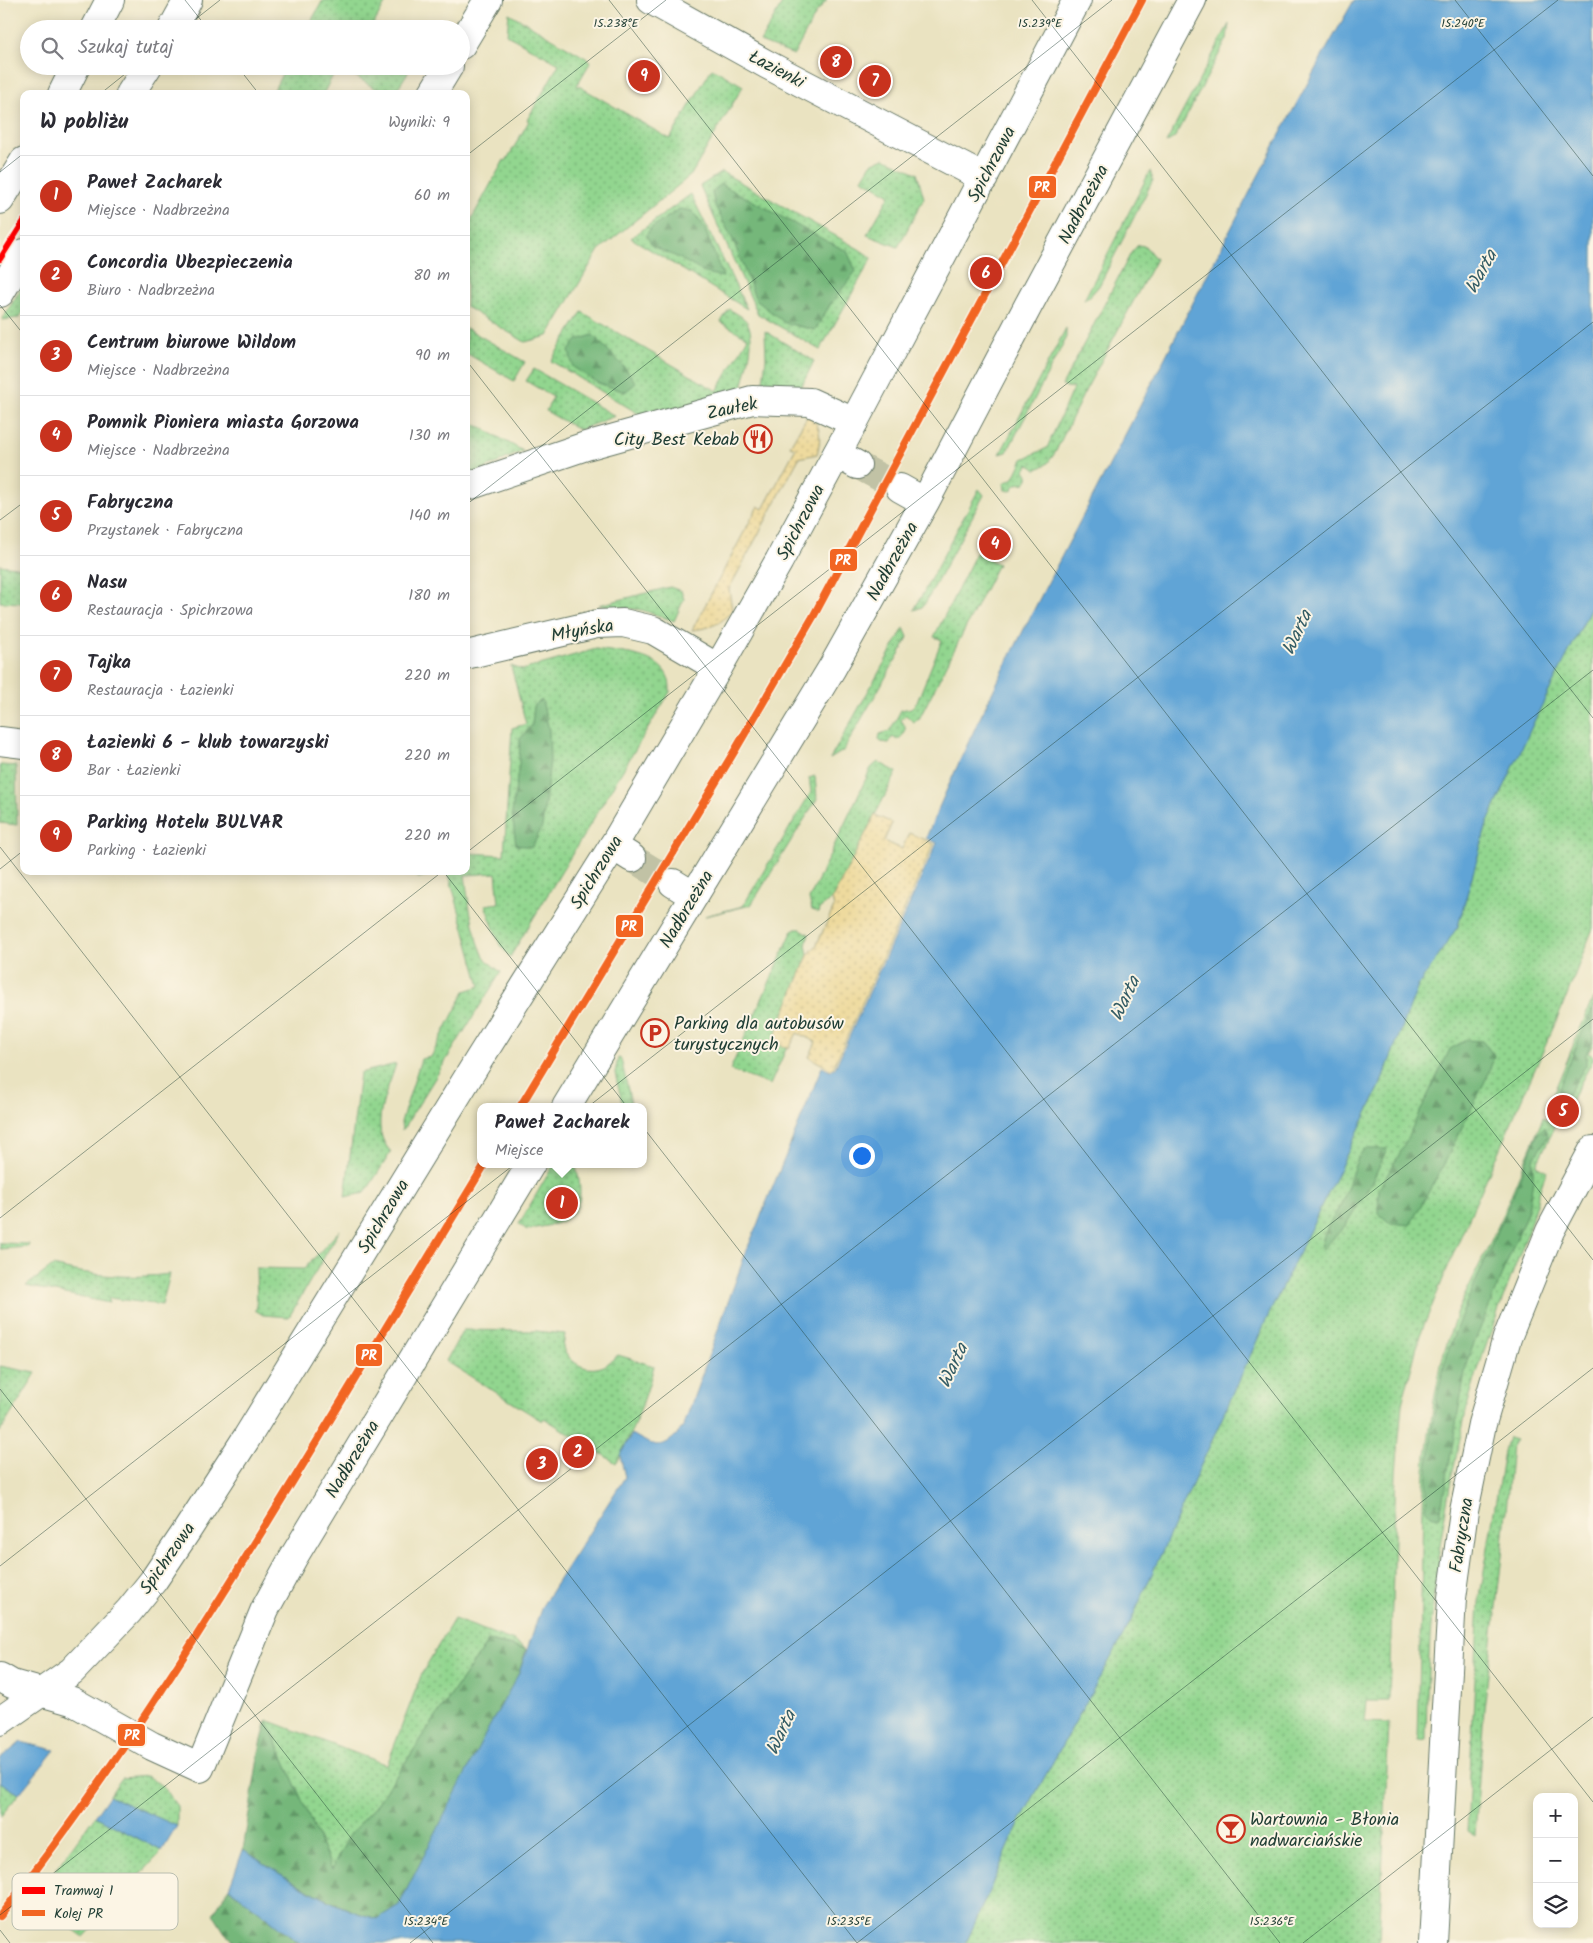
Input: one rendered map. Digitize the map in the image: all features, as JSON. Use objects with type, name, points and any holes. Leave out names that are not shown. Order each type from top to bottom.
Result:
[{"type":"street","points":[[100,20],[110,0]]},
{"type":"street","points":[[177,20],[188,0]]},
{"type":"street","points":[[470,30],[488,0]]},
{"type":"street","name":"Łazienki","points":[[651,0],[766,64],[984,178]]},
{"type":"street","name":"Spichrzowa","points":[[0,1721],[72,1672],[129,1611],[153,1581],[246,1439],[478,1061],[622,852],[718,668],[847,459],[854,422],[1077,0]]},
{"type":"street","name":"Nadbrzeżna","points":[[568,1103],[683,889],[832,668],[925,502],[1192,0]]},
{"type":"street","points":[[64,90],[72,75]]},
{"type":"street","points":[[133,90],[142,75]]},
{"type":"street","points":[[434,90],[444,75]]},
{"type":"street","points":[[0,200],[20,168]]},
{"type":"street","points":[[0,292],[20,260]]},
{"type":"street","name":"Zaułek","points":[[470,485],[586,446],[752,400],[810,402],[854,422]]},
{"type":"street","points":[[900,488],[925,502]]},
{"type":"street","name":"Młyńska","points":[[470,654],[597,624],[624,623],[653,630],[718,668]]},
{"type":"street","points":[[0,741],[20,744]]},
{"type":"street","name":"Fabryczna","points":[[1433,1943],[1452,1598],[1464,1511],[1482,1424],[1508,1338],[1550,1231],[1593,1150]]},
{"type":"street","name":"Nadbrzeżna","points":[[41,1692],[72,1700],[152,1746],[200,1768],[265,1609],[292,1558],[528,1168]]},
{"type":"street","points":[[0,1676],[12,1684],[41,1692]]},
{"type":"green space","points":[[323,0],[387,0],[376,20],[312,20]]},
{"type":"green space","points":[[784,0],[827,0],[816,13],[794,55],[760,42]]},
{"type":"green space","points":[[509,13],[591,61],[577,85],[670,139],[712,68],[743,86],[691,175],[599,250],[548,336],[525,342],[470,309],[470,222],[504,160],[506,161],[529,121],[527,120],[559,64],[507,35]]},
{"type":"green space","points":[[1229,24],[1227,39],[1180,129],[1174,138],[1166,143]]},
{"type":"green space","points":[[282,75],[333,75],[325,90],[274,90]]},
{"type":"green space","points":[[353,75],[406,75],[397,90],[378,90]]},
{"type":"green space","points":[[884,158],[917,173],[924,198],[898,247],[867,235],[890,195],[862,179],[871,164]]},
{"type":"green space","points":[[1150,171],[1153,180],[1099,286],[1084,300]]},
{"type":"green space","points":[[722,172],[872,258],[820,350],[758,314],[700,186]]},
{"type":"green space","points":[[720,184],[847,251],[856,271],[830,305],[815,330],[785,323],[756,300],[733,240],[715,206],[712,193]]},
{"type":"green space","points":[[691,194],[747,309],[631,238]]},
{"type":"green space","points":[[680,209],[692,211],[704,227],[723,277],[705,273],[679,258],[652,246],[646,235],[651,228]]},
{"type":"green space","points":[[1138,245],[1145,246],[1156,259],[1083,395],[1055,453],[1047,464],[1036,470],[1029,464],[1025,470],[1028,479],[1025,483],[1016,484],[1011,491],[1005,490],[1004,483],[1014,478],[1023,459],[1047,448],[1073,388],[1062,386],[1131,253]]},
{"type":"green space","points":[[20,290],[20,316],[2,320]]},
{"type":"green space","points":[[729,309],[745,319],[750,331],[750,356],[742,388],[717,400],[649,420],[551,361],[582,312],[717,391],[748,338],[721,322]]},
{"type":"green space","points":[[1066,328],[1066,337],[1063,344],[1007,452],[1000,454]]},
{"type":"green space","points":[[470,330],[525,362],[514,381],[470,355]]},
{"type":"green space","points":[[765,331],[814,361],[801,387],[763,382],[766,358]]},
{"type":"green space","points":[[593,335],[626,369],[636,383],[625,392],[598,383],[573,367],[569,351],[577,340]]},
{"type":"green space","points":[[534,369],[615,416],[579,430],[546,411],[553,397],[526,381]]},
{"type":"green space","points":[[470,421],[523,451],[473,474],[470,472]]},
{"type":"green space","points":[[979,489],[984,495],[926,602],[922,607],[914,610]]},
{"type":"green space","points":[[976,553],[998,564],[919,719],[913,722],[906,715],[901,720],[905,726],[905,733],[898,740],[892,737],[889,743],[881,742],[879,739],[880,734],[890,731],[901,710],[911,708],[917,702],[942,640],[934,637]]},
{"type":"green space","points":[[0,565],[20,568],[20,603],[0,602]]},
{"type":"green space","points":[[670,587],[681,591],[684,599],[674,621],[642,610],[599,605]]},
{"type":"green space","points":[[1593,604],[1593,928],[1562,1008],[1457,1245],[1420,1335],[1402,1404],[1396,1473],[1389,1701],[1367,1701],[1365,1722],[1389,1723],[1379,1943],[966,1943],[1019,1823],[1128,1627],[1268,1316],[1379,1088],[1418,986],[1458,926],[1487,824],[1538,713]]},
{"type":"green space","points":[[904,628],[908,637],[902,649],[843,751],[830,759]]},
{"type":"green space","points":[[596,649],[627,653],[648,659],[665,671],[669,680],[670,692],[510,957],[500,945],[485,905],[499,903],[496,873],[470,875],[470,853],[504,855],[512,728],[526,724],[511,666],[522,670]]},
{"type":"green space","points":[[542,700],[549,730],[550,761],[542,827],[532,847],[516,845],[512,813],[519,764],[520,739],[532,725],[534,705]]},
{"type":"green space","points":[[878,762],[897,772],[832,899],[819,909],[818,913],[812,910],[809,899],[871,768]]},
{"type":"green space","points":[[0,765],[16,766],[17,825],[0,823]]},
{"type":"green space","points":[[815,776],[817,799],[751,905],[705,916],[743,906],[811,792],[809,778]]},
{"type":"green space","points":[[418,875],[429,875],[418,878]]},
{"type":"green space","points":[[449,875],[465,875],[471,914],[482,952],[485,958],[501,972],[402,1131],[401,1122],[421,1059],[431,1057],[465,991],[480,986]]},
{"type":"green space","points":[[796,929],[801,929],[809,934],[806,945],[808,955],[773,1041],[787,1047],[770,1085],[730,1070],[792,932]]},
{"type":"green space","points":[[1593,998],[1593,1044],[1588,1053],[1593,1056],[1593,1060],[1565,1112],[1559,1114],[1547,1109]]},
{"type":"green space","points":[[1593,1007],[1593,1039],[1586,1054],[1586,1065],[1565,1099],[1560,1104],[1552,1104]]},
{"type":"green space","points":[[1466,1040],[1482,1041],[1494,1055],[1489,1073],[1442,1168],[1410,1225],[1390,1223],[1378,1213],[1379,1189],[1399,1155],[1450,1049]]},
{"type":"green space","points":[[618,1058],[621,1059],[631,1103],[622,1103],[615,1073]]},
{"type":"green space","points":[[396,1064],[385,1097],[380,1120],[384,1142],[391,1152],[365,1193],[345,1197],[360,1073]]},
{"type":"green space","points":[[1543,1118],[1554,1124],[1555,1127],[1536,1165],[1547,1171],[1527,1234],[1490,1333],[1472,1389],[1450,1484],[1434,1593],[1428,1666],[1426,1740],[1418,1741],[1423,1506],[1426,1455],[1442,1360],[1456,1314],[1498,1226]]},
{"type":"green space","points":[[1544,1127],[1548,1136],[1533,1160],[1533,1180],[1528,1210],[1467,1361],[1440,1516],[1433,1516],[1426,1509],[1428,1471],[1431,1435],[1445,1362],[1461,1316],[1538,1133]]},
{"type":"green space","points":[[1364,1149],[1387,1149],[1372,1182],[1345,1226],[1321,1251],[1326,1230],[1341,1204],[1360,1154]]},
{"type":"green space","points":[[552,1168],[576,1168],[580,1196],[575,1210],[570,1216],[562,1221],[527,1230],[519,1224]]},
{"type":"green space","points":[[340,1230],[289,1317],[263,1315],[255,1310],[257,1307],[256,1268],[304,1269]]},
{"type":"green space","points":[[0,1242],[29,1244],[28,1247],[0,1249]]},
{"type":"green space","points":[[53,1266],[111,1276],[156,1276],[170,1274],[162,1305],[109,1298],[109,1303],[26,1286]]},
{"type":"green space","points":[[463,1330],[536,1331],[565,1334],[563,1348],[566,1354],[581,1366],[599,1368],[618,1355],[654,1366],[638,1416],[616,1463],[544,1418],[542,1421],[446,1361]]},
{"type":"green space","points":[[0,1366],[36,1373],[0,1432]]},
{"type":"green space","points":[[1508,1438],[1515,1440],[1512,1444],[1502,1556],[1484,1709],[1475,1836],[1467,1831],[1479,1602],[1504,1451]]},
{"type":"green space","points":[[454,1619],[514,1641],[526,1649],[488,1641],[375,1807],[350,1834],[332,1870],[267,1720],[387,1765],[422,1673]]},
{"type":"green space","points":[[488,1641],[526,1649],[519,1673],[488,1729],[399,1905],[377,1919],[359,1913],[324,1898],[243,1850],[259,1752],[267,1720],[332,1869],[350,1834],[375,1807]]},
{"type":"green space","points":[[147,1776],[162,1786],[177,1806],[177,1826],[109,1796],[122,1778]]},
{"type":"green space","points":[[0,1782],[19,1794],[0,1817]]},
{"type":"green space","points":[[95,1816],[162,1851],[142,1873],[53,1873]]},
{"type":"green space","points":[[229,1888],[300,1943],[236,1943],[225,1933],[213,1914]]},
{"type":"green space","points":[[74,1930],[90,1930],[84,1937]]},
{"type":"sand","points":[[808,415],[813,419],[818,428],[819,443],[817,454],[799,458],[729,589],[732,610],[724,619],[714,625],[692,630],[758,506],[763,509],[796,448],[790,446]]},
{"type":"sand","points":[[875,815],[892,823],[884,841],[902,849],[909,833],[934,844],[832,1070],[809,1057],[816,1042],[797,1033],[789,1049],[773,1041],[808,955],[816,946],[834,907],[832,899]]},
{"type":"water","name":"Warta","points":[[1354,0],[1593,0],[1593,604],[1538,713],[1487,824],[1458,926],[1418,986],[1379,1088],[1268,1316],[1128,1627],[1019,1823],[966,1943],[300,1943],[229,1888],[243,1850],[308,1890],[341,1907],[377,1919],[399,1905],[488,1729],[519,1673],[542,1606],[625,1477],[620,1455],[632,1434],[647,1442],[659,1445],[670,1440],[683,1427],[746,1252],[822,1067],[830,1071],[835,1068],[937,843],[926,838],[972,734],[1022,632],[1238,214]]},
{"type":"water","points":[[21,1742],[55,1750],[19,1794],[0,1782],[0,1759]]},
{"type":"water","points":[[109,1796],[177,1826],[162,1851],[95,1816]]},
{"type":"tunnel","points":[[857,465],[900,488]]},
{"type":"tunnel","points":[[632,858],[673,883]]},
{"type":"tram line","name":"1","points":[[0,259],[20,227]]},
{"type":"rail line","name":"PR","points":[[522,1103],[813,617],[1142,0]]},
{"type":"rail line","name":"PR","points":[[34,1873],[84,1804],[200,1631],[483,1168]]},
{"type":"rail line","name":"PR","points":[[0,1916],[12,1901]]},
{"type":"place","name":"Łazienki 6 - klub towarzyski","points":[[836,62]]},
{"type":"place","name":"Parking Hotelu BULVAR","points":[[644,76]]},
{"type":"place","name":"Tajka","points":[[875,81]]},
{"type":"place","name":"Nasu","points":[[986,273]]},
{"type":"place","name":"City Best Kebab","points":[[758,439]]},
{"type":"place","name":"Pomnik Pioniera miasta Gorzowa","points":[[995,544]]},
{"type":"place","name":"Parking dla autobusów turystycznych","points":[[655,1033]]},
{"type":"place","name":"Fabryczna","points":[[1563,1111]]},
{"type":"place","name":"Paweł Zacharek","points":[[562,1203]]},
{"type":"place","name":"Concordia Ubezpieczenia","points":[[578,1452]]},
{"type":"place","name":"Centrum biurowe Wildom","points":[[542,1464]]},
{"type":"place","name":"Wartownia - Błonia nadwarciańskie","points":[[1231,1829]]}]
